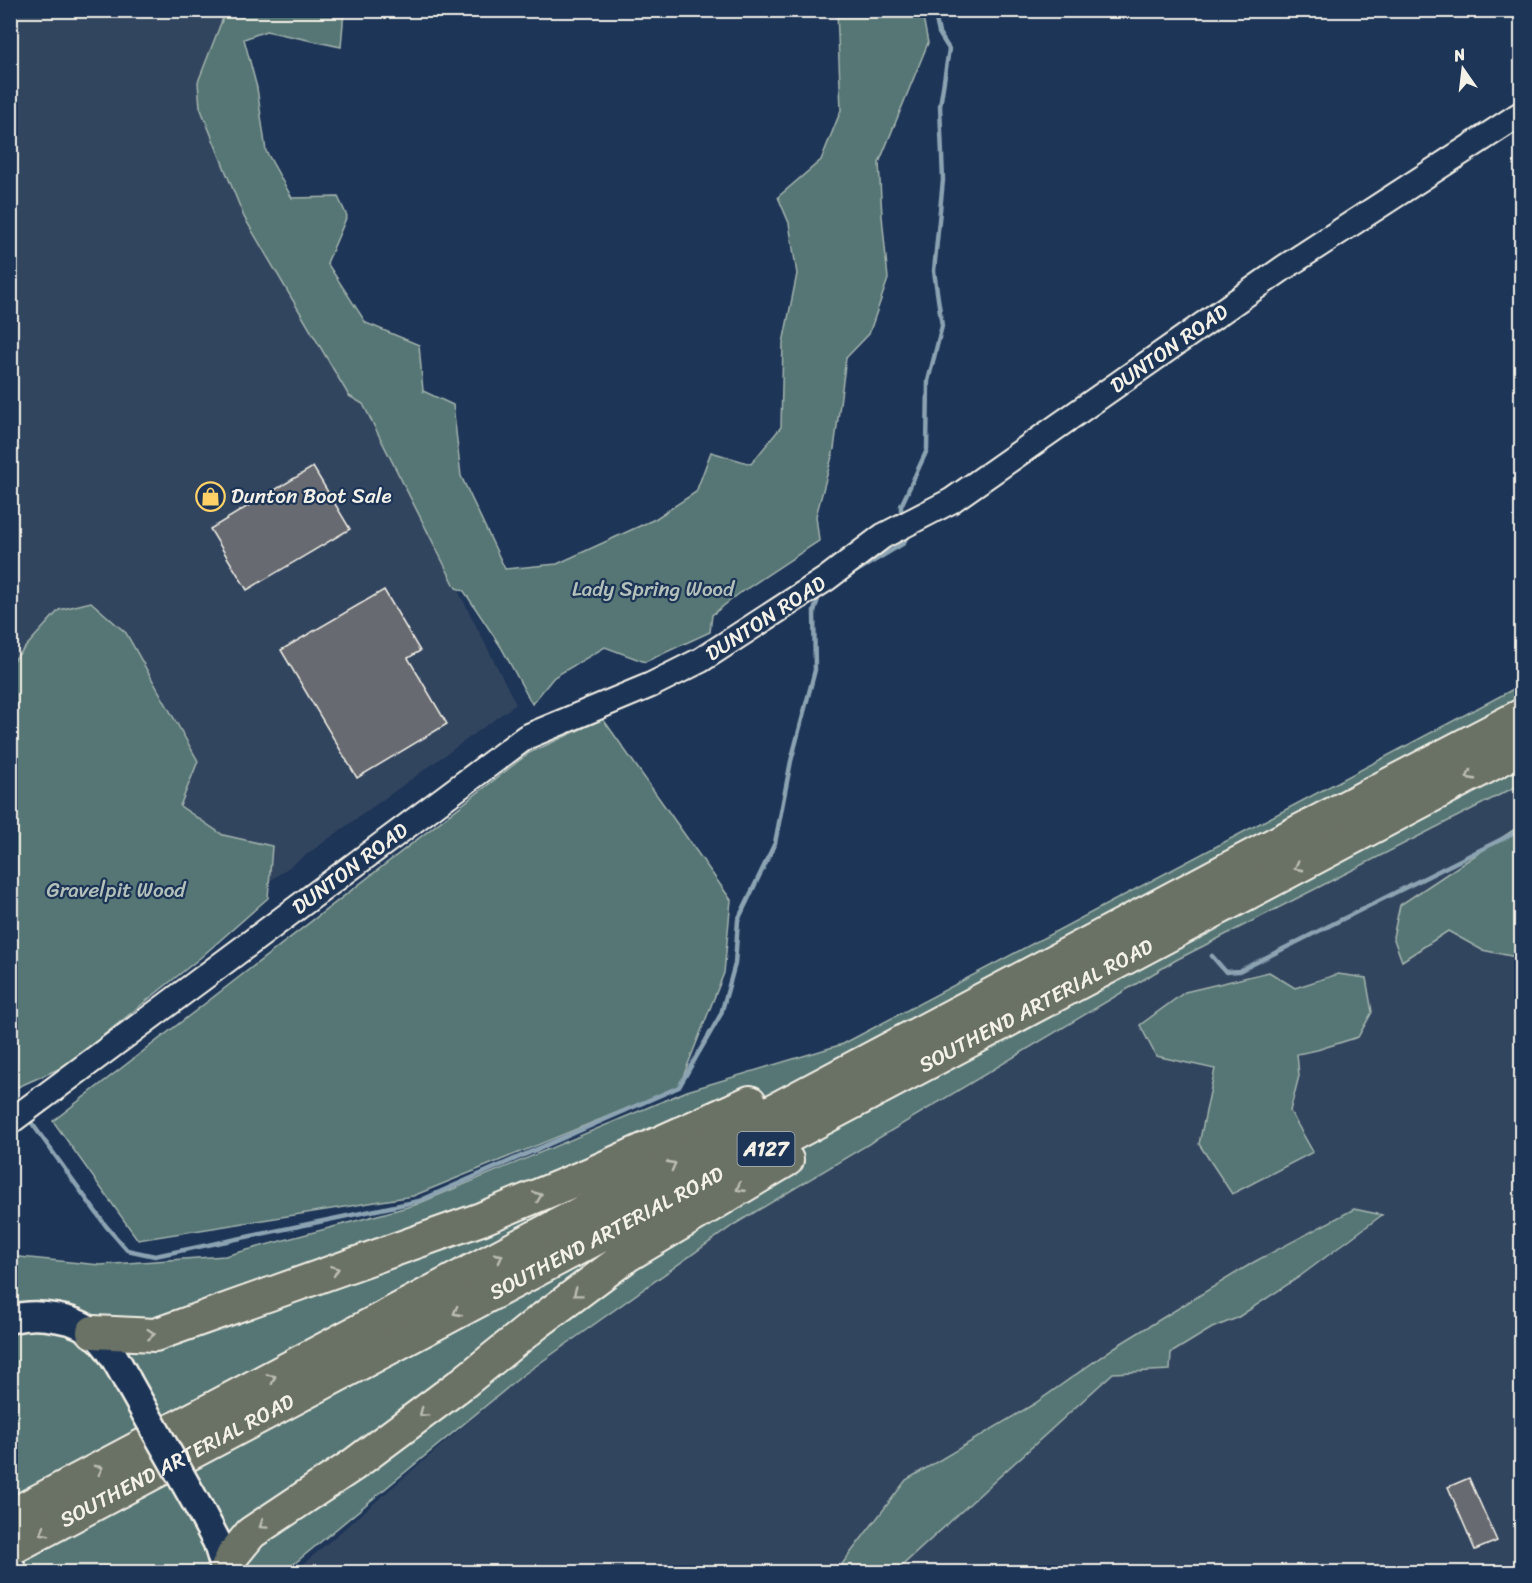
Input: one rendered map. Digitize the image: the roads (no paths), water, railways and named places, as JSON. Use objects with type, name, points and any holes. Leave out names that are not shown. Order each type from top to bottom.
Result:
[{"type":"highway","name":"SOUTHEND ARTERIAL ROAD","points":[[10,1516],[1521,715]]},
{"type":"highway","name":"SOUTHEND ARTERIAL ROAD","points":[[10,1549],[1521,748]]},
{"type":"highway","points":[[93,1332],[155,1335],[481,1219],[590,1174],[804,1078],[1129,922]]},
{"type":"highway","points":[[226,1572],[233,1555],[251,1533],[353,1465],[628,1255],[867,1112],[1059,993]]},
{"type":"main road","points":[[10,1319],[45,1316],[74,1320],[93,1332],[111,1352],[217,1542],[226,1572]]},
{"type":"main road","points":[[10,1567],[13,1572]]},
{"type":"street","name":"DUNTON ROAD","points":[[10,1122],[526,737],[651,685],[701,660],[826,579],[883,536],[951,501],[1285,267],[1521,113]]},
{"type":"waterway","points":[[901,513],[901,506],[927,450],[928,381],[942,326],[934,271],[943,180],[940,106],[949,49],[939,33],[934,10]]},
{"type":"waterway","points":[[855,572],[904,543],[907,534]]},
{"type":"waterway","points":[[31,1122],[106,1226],[127,1250],[155,1256],[419,1201],[679,1087],[721,1014],[735,964],[738,920],[775,843],[791,761],[815,670],[814,611],[820,593]]},
{"type":"waterway","points":[[1212,956],[1226,972],[1239,971],[1522,829]]},
{"type":"place","name":"Dunton Boot Sale","points":[[210,496]]},
{"type":"park label","name":"Lady Spring Wood","points":[[653,589]]},
{"type":"park label","name":"Gravelpit Wood","points":[[116,890]]}]
